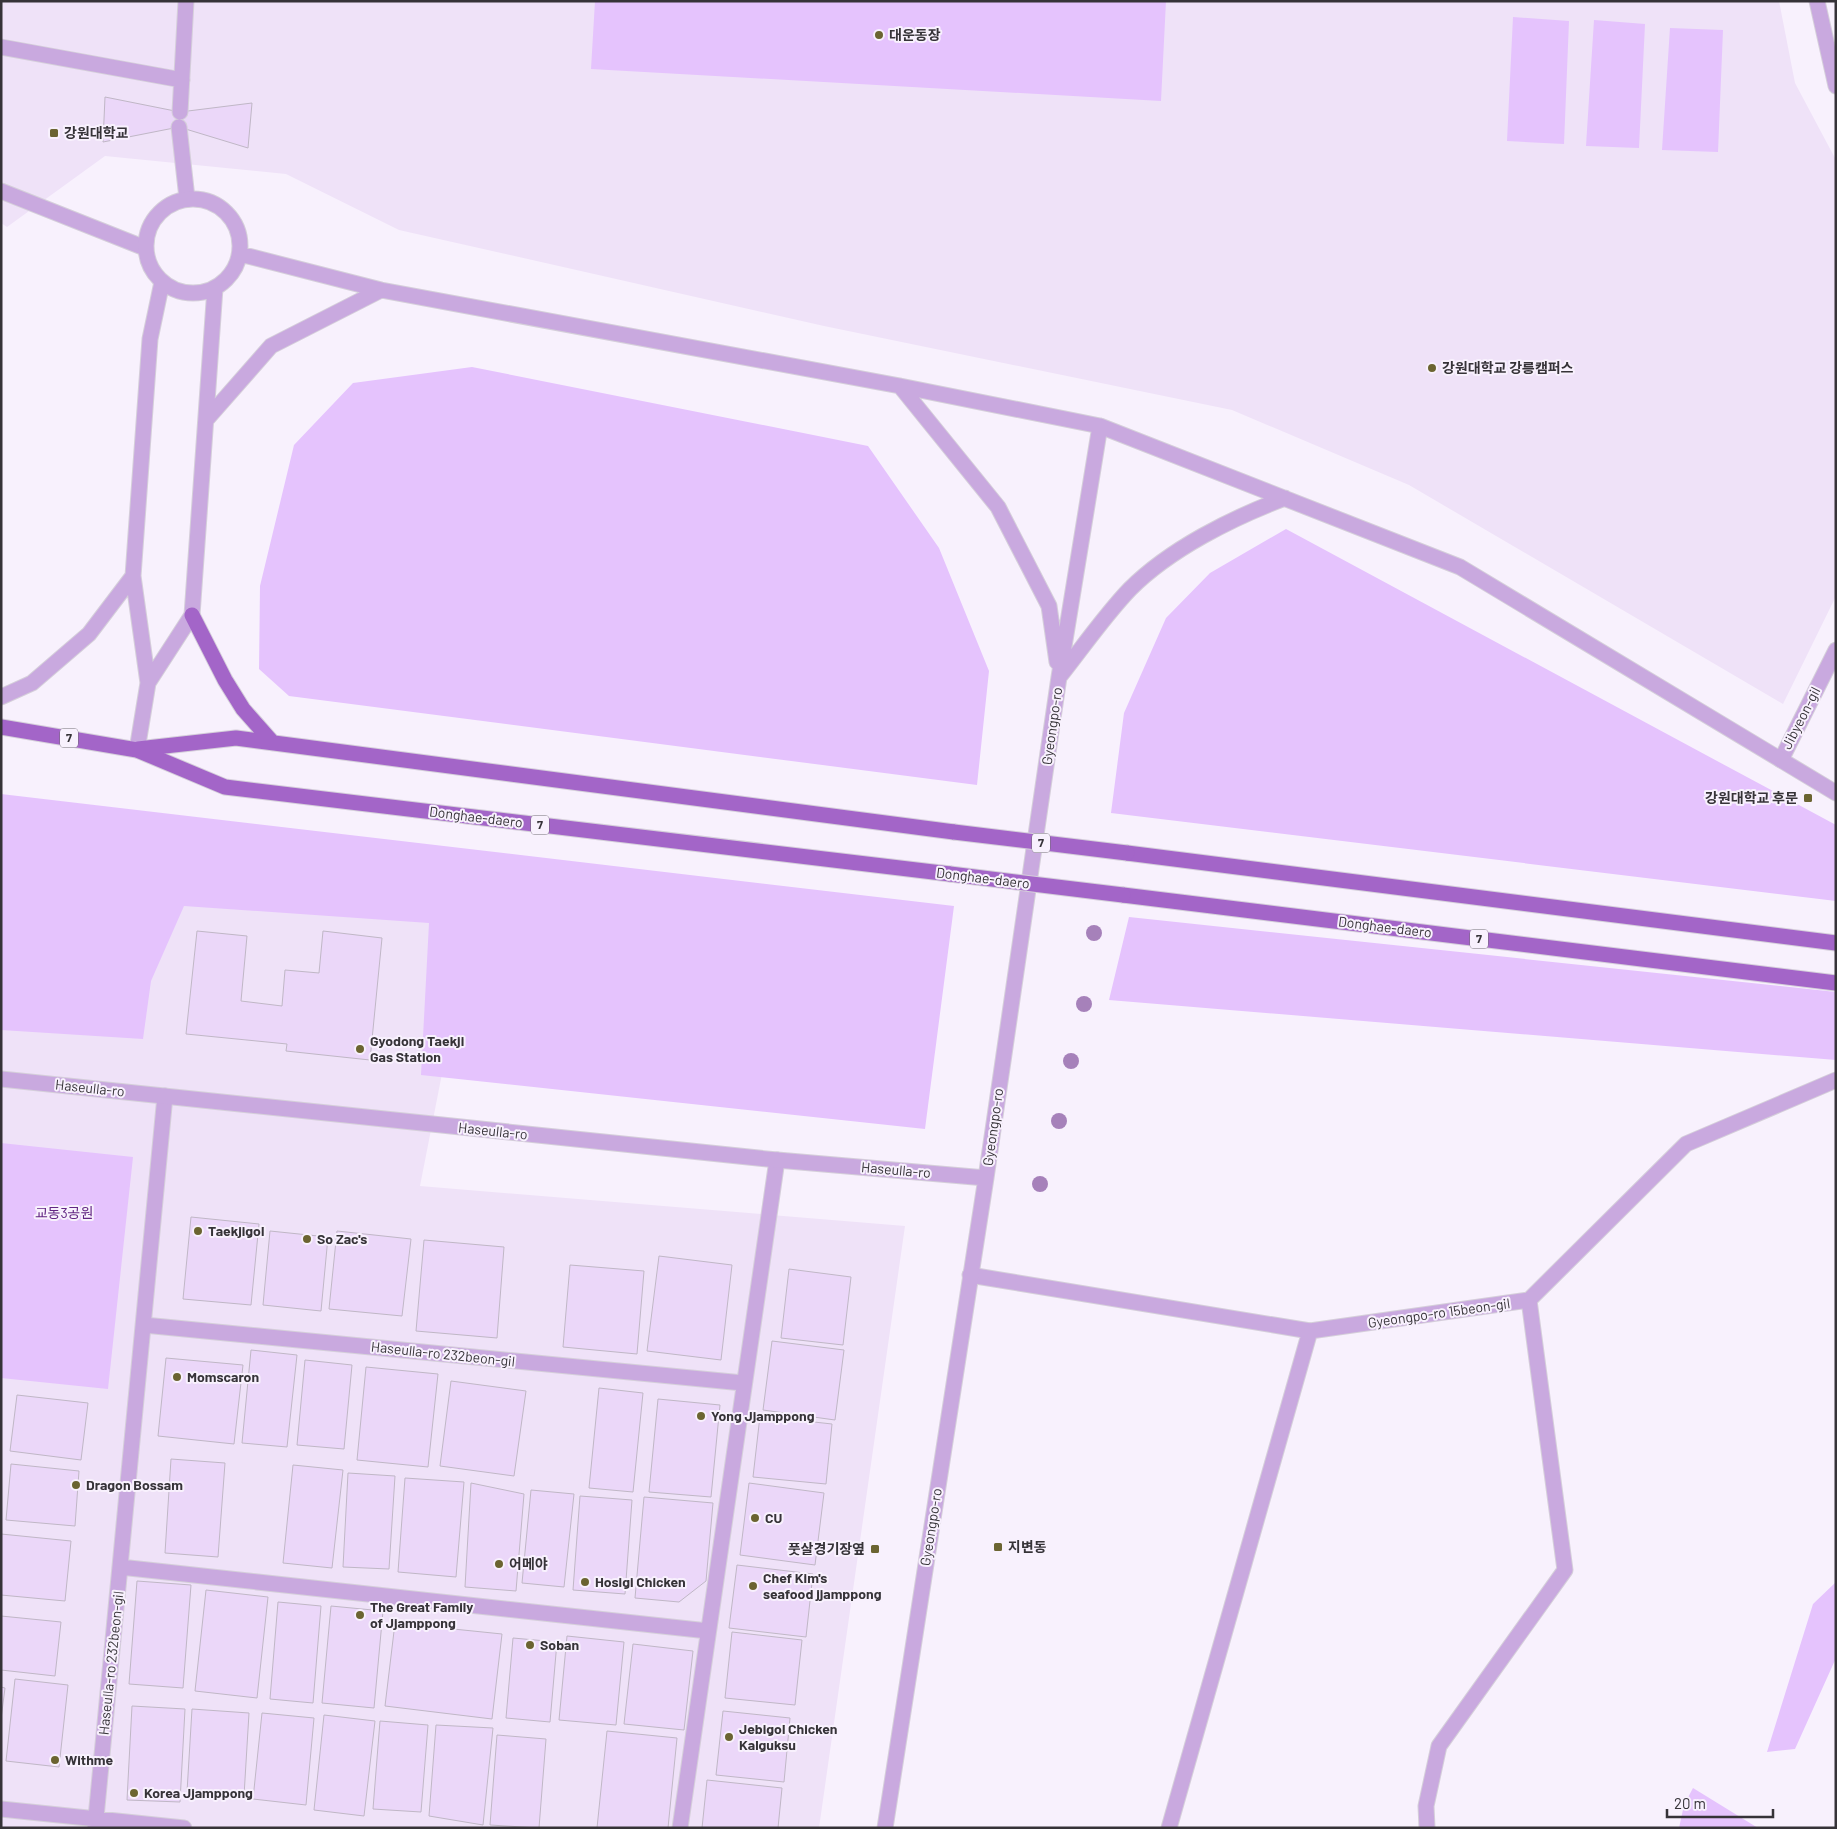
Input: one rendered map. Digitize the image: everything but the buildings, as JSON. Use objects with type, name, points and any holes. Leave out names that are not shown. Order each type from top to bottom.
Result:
[{"type":"main road","points":[[192,614],[224,680],[242,710],[274,743]]},
{"type":"main road","name":"Donghae-daero","points":[[1,727],[137,750],[225,787],[1123,894],[1836,983]]},
{"type":"main road","name":"Donghae-daero","points":[[137,750],[236,738],[954,832],[1836,943]]},
{"type":"street","points":[[186,1],[179,119],[188,198]]},
{"type":"street","points":[[1817,1],[1836,86]]},
{"type":"street","points":[[1,47],[182,80]]},
{"type":"street","points":[[1,191],[145,248]]},
{"type":"street","points":[[188,198],[202,199],[216,204],[228,213],[236,225],[240,239],[240,254],[235,268],[226,280],[215,288],[201,293],[186,293],[173,289],[162,282],[153,272],[145,248],[146,234],[152,220],[162,209],[174,202],[188,198]]},
{"type":"street","points":[[240,254],[381,290],[900,386],[1100,426],[1460,568],[1836,793]]},
{"type":"street","points":[[137,750],[148,683],[133,576],[150,339],[162,282]]},
{"type":"street","points":[[148,683],[192,614],[215,288]]},
{"type":"street","points":[[206,420],[270,346],[381,290]]},
{"type":"street","points":[[900,386],[998,506],[1049,606],[1059,677]]},
{"type":"street","name":"Gyeongpo-ro","points":[[885,1828],[986,1178],[1059,677],[1100,426]]},
{"type":"street","points":[[1059,677],[1130,589],[1183,547],[1252,510],[1285,498]]},
{"type":"street","points":[[1,697],[32,683],[89,634],[133,576]]},
{"type":"street","name":"Jibyeon-gil","points":[[1780,760],[1836,650]]},
{"type":"street","name":"Haseulla-ro","points":[[1,1079],[777,1160],[986,1178]]},
{"type":"street","name":"Gyeongpo-ro 15beon-gil","points":[[970,1276],[1310,1331],[1529,1300],[1686,1144],[1836,1080]]},
{"type":"street","name":"Haseulla-ro 232beon-gil","points":[[96,1823],[165,1096]]},
{"type":"street","points":[[680,1828],[743,1383],[777,1160]]},
{"type":"street","points":[[1427,1828],[1426,1806],[1439,1746],[1565,1570],[1529,1300]]},
{"type":"street","name":"Haseulla-ro 232beon-gil","points":[[144,1325],[743,1383]]},
{"type":"street","points":[[1169,1828],[1310,1331]]},
{"type":"street","points":[[120,1567],[708,1631]]},
{"type":"street","points":[[1,1809],[96,1823],[184,1828]]},
{"type":"shaded area","name":"강원대학교 강릉캠퍼스","points":[[1,1],[1779,1],[1795,83],[1836,160],[1836,596],[1783,704],[1409,485],[1232,410],[824,326],[399,230],[286,174],[105,156],[7,227],[1,223]]},
{"type":"shaded area","points":[[1,805],[476,900],[420,1186],[905,1226],[819,1828],[1,1828]]},
{"type":"green space","name":"대운동장","points":[[595,1],[1166,1],[1161,101],[591,69]]},
{"type":"green space","points":[[1513,17],[1569,21],[1564,144],[1507,141]]},
{"type":"green space","points":[[1594,20],[1645,24],[1639,148],[1586,146]]},
{"type":"green space","points":[[1670,28],[1723,30],[1718,152],[1662,150]]},
{"type":"green space","points":[[472,367],[868,446],[939,548],[989,671],[977,785],[289,696],[259,669],[260,586],[294,445],[353,383]]},
{"type":"green space","points":[[1286,529],[1836,825],[1836,901],[1111,813],[1124,713],[1166,618],[1210,573]]},
{"type":"green space","points":[[1,794],[954,906],[925,1129],[421,1075],[429,923],[184,906],[151,981],[143,1039],[1,1030]]},
{"type":"green space","points":[[1129,917],[1836,992],[1836,1060],[1109,1000]]},
{"type":"green space","name":"교동3공원","points":[[1,1143],[133,1157],[108,1389],[1,1378]]},
{"type":"green space","points":[[1836,1582],[1836,1658],[1795,1749],[1767,1752],[1813,1604]]},
{"type":"green space","points":[[1693,1788],[1758,1828],[1679,1828],[1684,1805]]},
{"type":"place","name":"대운동장","points":[[879,35]]},
{"type":"place","name":"강원대학교","points":[[54,133]]},
{"type":"place","name":"강원대학교 강릉캠퍼스","points":[[1432,368]]},
{"type":"place","name":"강원대학교 후문","points":[[1808,798]]},
{"type":"place","name":"Gyodong Taekji Gas Station","points":[[360,1049]]},
{"type":"place","name":"Taekjigol","points":[[198,1231]]},
{"type":"place","name":"So Zac's","points":[[307,1239]]},
{"type":"place","name":"Momscaron","points":[[177,1377]]},
{"type":"place","name":"Yong Jjamppong","points":[[701,1416]]},
{"type":"place","name":"Dragon Bossam","points":[[76,1485]]},
{"type":"place","name":"CU","points":[[755,1518]]},
{"type":"place","name":"지변동","points":[[998,1547]]},
{"type":"place","name":"풋살경기장옆","points":[[875,1549]]},
{"type":"place","name":"어메야","points":[[499,1564]]},
{"type":"place","name":"Hosigi Chicken","points":[[585,1582]]},
{"type":"place","name":"Chef Kim's seafood jjamppong","points":[[753,1586]]},
{"type":"place","name":"The Great Family of Jjamppong","points":[[360,1615]]},
{"type":"place","name":"Soban","points":[[530,1645]]},
{"type":"place","name":"Jebigol Chicken Kalguksu","points":[[729,1737]]},
{"type":"place","name":"Withme","points":[[55,1760]]},
{"type":"place","name":"Korea Jjamppong","points":[[134,1793]]}]
